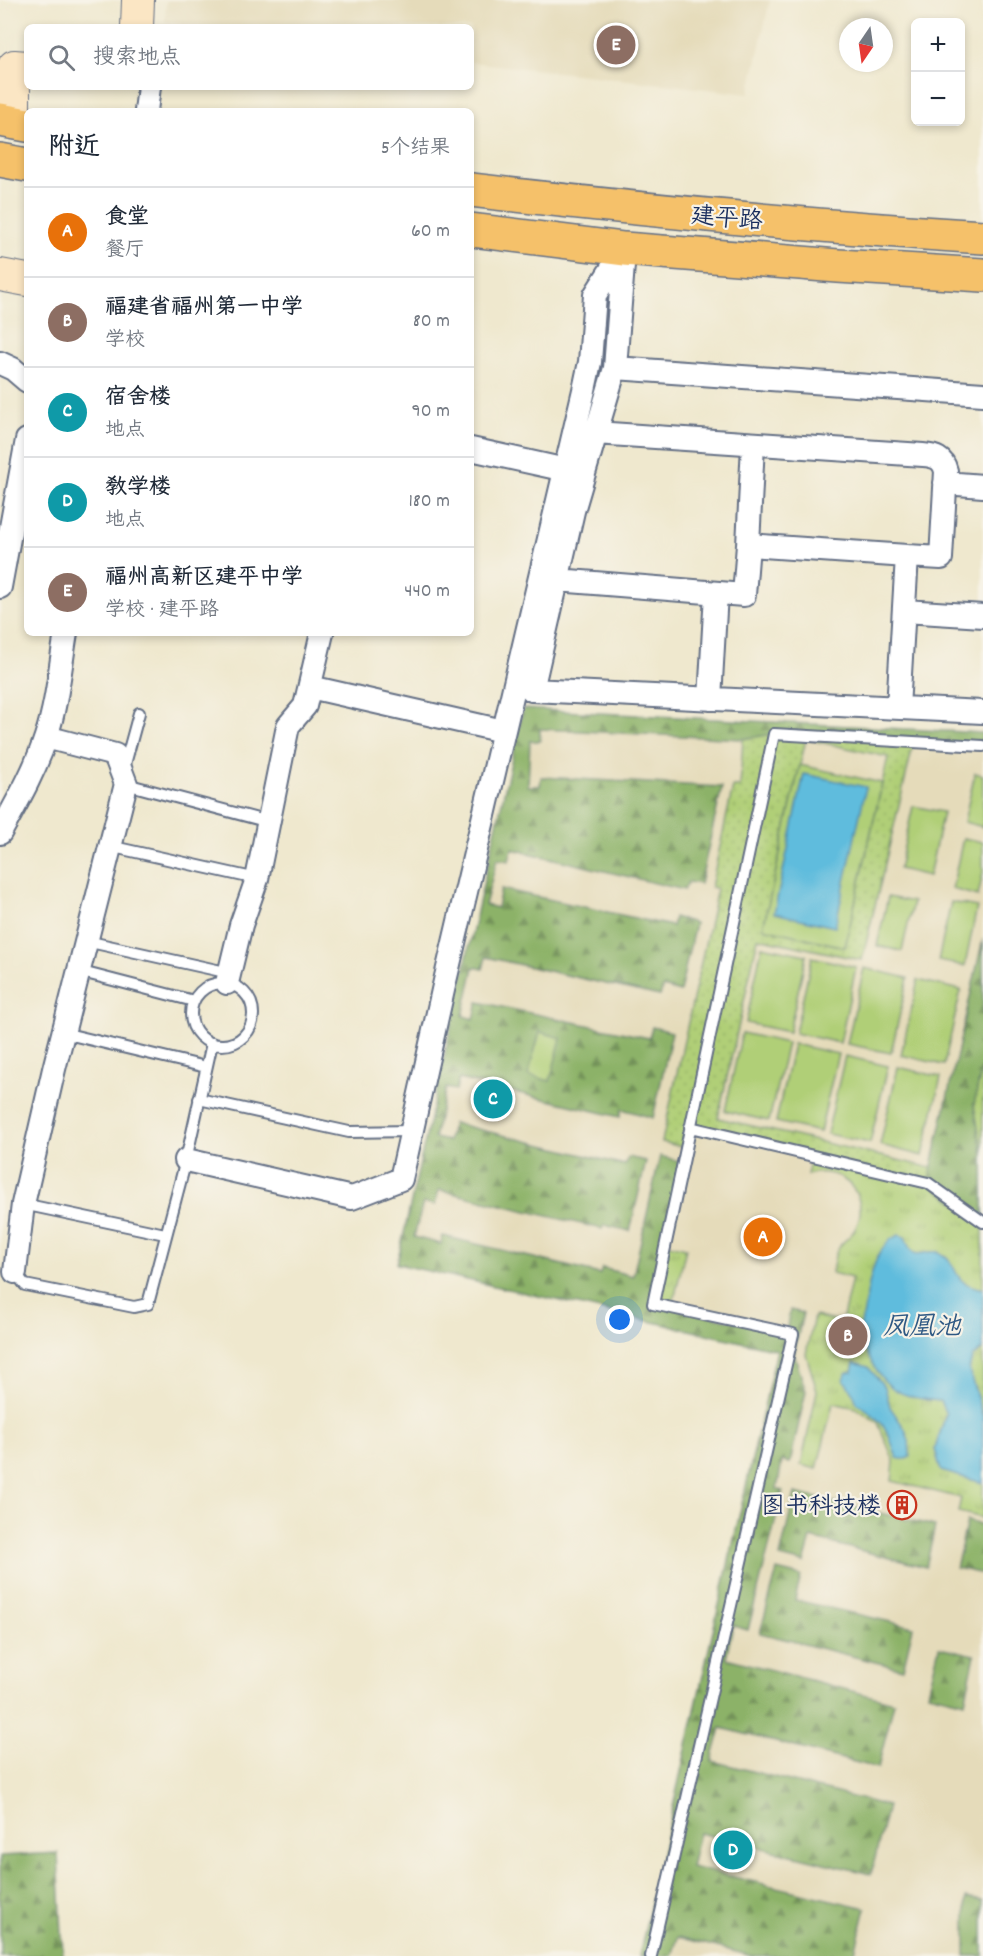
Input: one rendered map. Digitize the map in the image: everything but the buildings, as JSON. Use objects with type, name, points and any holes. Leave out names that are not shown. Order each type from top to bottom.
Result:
[{"type":"highway","points":[[0,160],[24,164]]},
{"type":"highway","name":"建平路","points":[[474,190],[625,208],[841,228],[983,237]]},
{"type":"highway","name":"建平路","points":[[474,230],[624,249],[983,275]]},
{"type":"street","points":[[137,24],[138,0]]},
{"type":"street","points":[[14,66],[14,122]]},
{"type":"street","points":[[146,108],[149,90]]},
{"type":"street","points":[[624,249],[615,368],[573,511],[532,690],[983,712]]},
{"type":"street","points":[[186,1160],[352,1198],[401,1179],[590,362],[595,295],[624,249]]},
{"type":"street","points":[[0,275],[24,279]]},
{"type":"street","points":[[0,363],[24,378]]},
{"type":"street","points":[[615,368],[983,394]]},
{"type":"street","points":[[595,433],[932,456],[940,458],[944,464],[941,558],[748,545]]},
{"type":"street","points":[[557,580],[744,595],[753,444]]},
{"type":"street","points":[[474,449],[566,470]]},
{"type":"street","points":[[0,587],[6,518],[24,451]]},
{"type":"street","points":[[945,483],[983,486]]},
{"type":"street","points":[[898,708],[907,556]]},
{"type":"street","points":[[710,699],[716,593]]},
{"type":"street","points":[[904,611],[983,616]]},
{"type":"street","points":[[0,833],[30,778],[46,737],[53,714],[66,636]]},
{"type":"street","points":[[229,978],[241,925],[257,879],[288,726],[305,706],[320,636]]},
{"type":"street","points":[[310,687],[503,731]]},
{"type":"street","points":[[15,1272],[23,1204],[124,779],[115,755],[46,737]]},
{"type":"lane","points":[[139,712],[124,779],[270,822]]},
{"type":"lane","points":[[651,1956],[793,1334],[652,1304],[774,734],[983,746]]},
{"type":"lane","points":[[109,846],[257,879]]},
{"type":"lane","points":[[86,941],[229,978],[250,1000],[253,1018],[250,1028],[238,1040],[230,1044],[212,1043],[196,1031],[191,1011],[200,993],[229,978]]},
{"type":"lane","points":[[78,971],[194,1001]]},
{"type":"lane","points":[[63,1033],[207,1067]]},
{"type":"lane","points":[[15,1272],[25,1286],[134,1307],[148,1304],[186,1160],[212,1043]]},
{"type":"lane","points":[[199,1100],[349,1132],[411,1131]]},
{"type":"lane","points":[[690,1127],[928,1183],[983,1222]]},
{"type":"lane","points":[[23,1204],[165,1234]]},
{"type":"shaded area","points":[[166,0],[770,0],[749,94],[474,62],[474,24],[180,24],[165,22]]},
{"type":"shaded area","points":[[523,709],[983,733],[983,1956],[639,1956],[777,1350],[397,1264]]},
{"type":"green space","points":[[523,709],[983,733],[983,746],[774,734],[743,739],[540,729],[540,741],[530,741],[528,786],[540,786],[541,777],[722,787],[700,884],[688,882],[684,890],[512,849],[509,861],[497,859],[485,905],[497,908],[501,889],[672,926],[674,917],[695,923],[680,992],[663,987],[660,996],[486,957],[483,969],[474,967],[463,1016],[474,1019],[478,1002],[649,1038],[652,1027],[672,1032],[653,1118],[622,1109],[620,1117],[459,1079],[456,1090],[446,1088],[434,1138],[448,1141],[453,1123],[625,1165],[628,1157],[646,1161],[630,1231],[604,1225],[602,1229],[439,1190],[435,1205],[423,1203],[414,1237],[441,1244],[443,1236],[600,1274],[602,1268],[633,1276],[660,1156],[683,1162],[653,1304],[786,1332],[790,1310],[803,1313],[794,1354],[806,1391],[790,1463],[782,1461],[777,1489],[783,1491],[748,1630],[733,1626],[726,1658],[894,1702],[878,1768],[721,1728],[712,1761],[888,1806],[871,1874],[699,1833],[691,1867],[866,1908],[854,1956],[752,1956],[678,1937],[672,1956],[639,1956],[777,1350],[397,1264]]},
{"type":"green space","points":[[774,734],[914,742],[862,960],[758,938],[718,1118],[932,1168],[928,1183],[690,1127],[686,1148],[662,1142],[717,889],[711,887],[733,787],[740,787],[743,739]],"holes":[[[806,739],[888,757],[845,947],[763,928]]]},
{"type":"green space","points":[[800,765],[882,783],[845,947],[763,928]]},
{"type":"green space","points":[[975,773],[983,775],[983,827],[964,822]]},
{"type":"green space","points":[[913,806],[943,812],[929,876],[899,869]]},
{"type":"green space","points":[[963,838],[983,842],[983,873],[978,896],[952,889]]},
{"type":"green space","points":[[888,897],[913,902],[902,951],[877,946]]},
{"type":"green space","points":[[951,902],[977,907],[965,966],[938,961]]},
{"type":"green space","points":[[983,939],[983,1062],[974,1105],[983,1156],[983,1222],[928,1183]]},
{"type":"green space","points":[[762,946],[806,955],[789,1032],[746,1023]]},
{"type":"green space","points":[[812,957],[856,967],[840,1043],[795,1033]]},
{"type":"green space","points":[[864,968],[908,978],[891,1053],[847,1044]]},
{"type":"green space","points":[[918,980],[961,990],[944,1065],[901,1055]]},
{"type":"green space","points":[[540,1032],[561,1038],[550,1081],[528,1075]]},
{"type":"green space","points":[[742,1033],[787,1043],[769,1121],[725,1111]]},
{"type":"green space","points":[[793,1044],[838,1054],[820,1132],[776,1122]]},
{"type":"green space","points":[[845,1056],[888,1066],[870,1143],[827,1134]]},
{"type":"green space","points":[[983,1062],[983,1156],[974,1105]]},
{"type":"green space","points":[[898,1067],[941,1077],[923,1156],[880,1145]]},
{"type":"green space","points":[[811,1156],[928,1183],[983,1222],[983,1289],[964,1283],[947,1258],[939,1252],[915,1254],[908,1248],[876,1261],[859,1335],[926,1400],[940,1400],[946,1414],[935,1449],[941,1471],[983,1483],[983,1518],[958,1512],[961,1498],[892,1481],[894,1461],[878,1423],[856,1408],[833,1403],[817,1469],[801,1465],[817,1391],[806,1354],[814,1316],[842,1322],[852,1278],[832,1273],[833,1264],[836,1252],[855,1229],[860,1215],[857,1195],[843,1179],[825,1173],[807,1175]]},
{"type":"green space","points":[[665,1243],[686,1248],[672,1308],[653,1304]]},
{"type":"green space","points":[[983,1349],[983,1418],[969,1370],[972,1357]]},
{"type":"green space","points":[[795,1493],[935,1526],[926,1567],[811,1538],[804,1563],[780,1557]]},
{"type":"green space","points":[[967,1521],[983,1525],[983,1574],[956,1568]]},
{"type":"green space","points":[[777,1570],[801,1576],[795,1600],[913,1627],[903,1669],[760,1633]]},
{"type":"green space","points":[[939,1647],[975,1655],[965,1702],[928,1693]]},
{"type":"green space","points":[[58,1853],[63,1956],[0,1956],[0,1856]]},
{"type":"green space","points":[[966,1898],[983,1901],[983,1956],[966,1956]]},
{"type":"water","points":[[804,774],[866,787],[835,927],[774,913]]},
{"type":"water","name":"凤凰池","points":[[899,1235],[905,1237],[914,1253],[939,1252],[947,1258],[964,1283],[983,1289],[983,1349],[972,1357],[969,1370],[983,1418],[983,1483],[941,1471],[935,1449],[946,1414],[940,1401],[905,1395],[888,1385],[874,1367],[860,1339],[860,1328],[873,1268],[883,1248]]},
{"type":"water","points":[[854,1363],[868,1367],[885,1387],[890,1407],[905,1429],[909,1441],[910,1457],[897,1458],[888,1433],[882,1424],[857,1403],[844,1380],[846,1373],[852,1372]]},
{"type":"place","name":"福州高新区建平中学","points":[[616,45]]},
{"type":"place","name":"宿舍楼","points":[[493,1099]]},
{"type":"place","name":"食堂","points":[[763,1237]]},
{"type":"place","name":"福建省福州第一中学","points":[[848,1336]]},
{"type":"place","name":"图书科技楼","points":[[902,1505]]},
{"type":"place","name":"教学楼","points":[[733,1850]]}]
